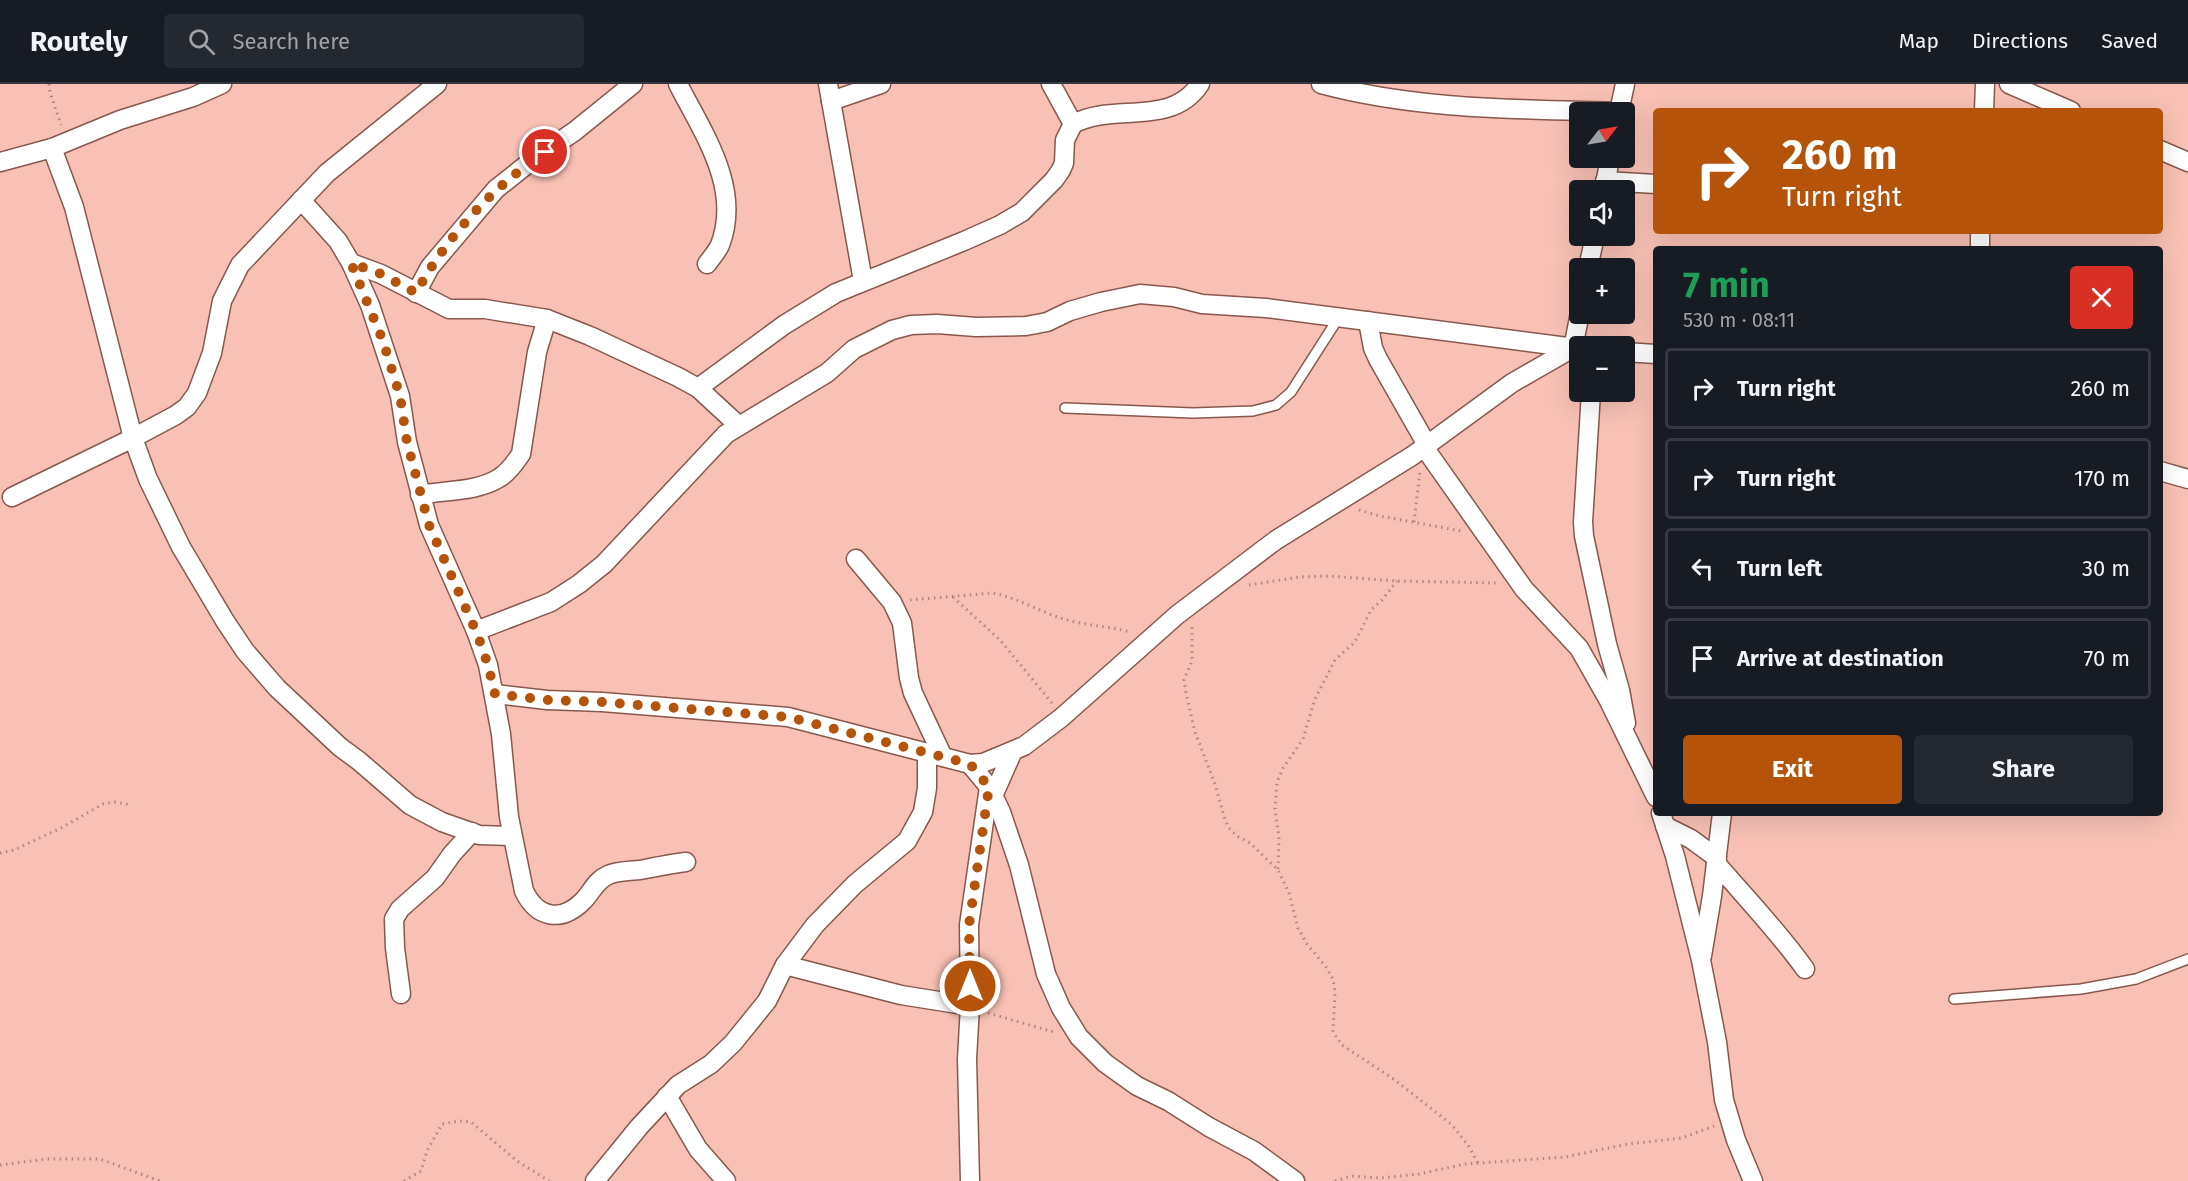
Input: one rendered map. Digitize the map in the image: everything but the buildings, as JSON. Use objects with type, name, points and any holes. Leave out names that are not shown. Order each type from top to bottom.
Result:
[{"type":"street","points":[[0,162],[60,145],[120,120],[193,97],[222,84]]},
{"type":"street","points":[[12,497],[133,438],[187,407],[197,393],[212,353],[222,301],[240,265],[327,173],[437,84]]},
{"type":"street","points":[[416,293],[430,267],[496,189],[575,131],[633,84]]},
{"type":"street","points":[[678,84],[716,160],[725,185],[727,214],[720,246],[707,264]]},
{"type":"street","points":[[863,281],[829,93],[881,84]]},
{"type":"street","points":[[1050,84],[1073,124]]},
{"type":"street","points":[[698,388],[784,325],[836,293],[964,241],[1022,212],[1061,170],[1064,163],[1065,140],[1073,124],[1095,116],[1155,112],[1183,100],[1200,84]]},
{"type":"street","points":[[1321,84],[1402,102],[1484,108],[1569,110]]},
{"type":"street","points":[[1622,102],[1625,84]]},
{"type":"street","points":[[1984,108],[1985,84]]},
{"type":"street","points":[[2009,84],[2064,108]]},
{"type":"street","points":[[60,145],[133,438],[162,511],[202,584],[245,651],[277,688],[340,747],[410,805],[442,822],[480,835],[512,836]]},
{"type":"street","points":[[2163,151],[2188,162]]},
{"type":"street","points":[[1635,185],[1653,184]]},
{"type":"street","points":[[301,200],[338,241],[351,263],[383,341],[400,396],[407,442],[429,525],[476,631],[488,665],[495,694],[512,836],[524,891],[529,902],[548,915],[566,914],[584,901],[596,884],[610,874],[686,862]]},
{"type":"street","points":[[351,263],[381,274],[449,309],[485,309],[547,319],[642,360],[698,388],[738,425]]},
{"type":"street","points":[[476,631],[551,602],[588,578],[612,556],[711,448],[738,425],[768,410],[827,373],[854,349],[892,330],[911,325],[937,324],[1003,328],[1026,326],[1047,322],[1070,311],[1101,302],[1140,294],[1174,297],[1202,304],[1266,308],[1569,347]]},
{"type":"street","points":[[420,495],[478,487],[500,478],[512,467],[521,454],[537,352],[547,319]]},
{"type":"street","points":[[1368,321],[1373,348],[1426,447],[1519,582],[1579,648],[1653,791]]},
{"type":"street","points":[[495,694],[547,700],[602,702],[788,717],[970,764],[984,763],[1024,746],[1061,718],[1191,604],[1276,540],[1426,447],[1512,383],[1569,352]]},
{"type":"street","points":[[1635,353],[1653,354]]},
{"type":"street","points":[[1590,402],[1584,536],[1607,644],[1620,690],[1629,743]]},
{"type":"street","points":[[2163,472],[2188,479]]},
{"type":"street","points":[[595,1181],[639,1127],[678,1085],[711,1064],[733,1043],[767,1001],[785,965],[815,925],[872,868],[907,841],[915,831],[924,812],[935,755],[909,678],[904,633],[894,606],[871,574],[856,559]]},
{"type":"street","points":[[970,1181],[967,1059],[970,1006],[969,925],[991,792],[1013,752]]},
{"type":"street","points":[[970,764],[991,792],[1001,812],[1019,864],[1046,974],[1061,1008],[1079,1037],[1105,1063],[1137,1086],[1254,1151],[1295,1181]]},
{"type":"street","points":[[1701,960],[1722,816]]},
{"type":"street","points":[[1663,820],[1716,860],[1805,969]]},
{"type":"street","points":[[1663,820],[1675,856],[1701,960],[1717,1042],[1724,1100],[1736,1140],[1753,1181]]},
{"type":"street","points":[[401,994],[394,919],[400,909],[435,878],[472,832]]},
{"type":"street","points":[[785,965],[900,995],[970,1006]]},
{"type":"street","points":[[668,1096],[698,1149],[726,1181]]},
{"type":"lane","points":[[1065,408],[1193,413],[1253,411],[1276,405],[1291,393],[1340,317]]},
{"type":"lane","points":[[1954,999],[2081,989],[2136,979],[2188,959]]},
{"type":"path","points":[[50,84],[60,145]]},
{"type":"path","points":[[1414,522],[1421,465],[1426,447]]},
{"type":"path","points":[[1341,501],[1369,513],[1465,532]]},
{"type":"path","points":[[1243,586],[1300,577],[1329,576],[1397,580],[1519,582]]},
{"type":"path","points":[[1278,870],[1275,809],[1277,782],[1283,768],[1303,739],[1315,699],[1335,660],[1354,642],[1371,610],[1397,580]]},
{"type":"path","points":[[894,606],[910,600],[979,593],[1005,596],[1075,622],[1095,624],[1151,638]]},
{"type":"path","points":[[953,597],[1000,640],[1005,649],[1040,687],[1061,718]]},
{"type":"path","points":[[1191,604],[1192,661],[1184,680],[1195,732],[1229,828],[1250,843],[1278,870],[1289,893],[1298,928],[1333,979],[1335,992],[1332,1019],[1336,1038],[1342,1045],[1395,1080],[1452,1125],[1468,1145],[1478,1163]]},
{"type":"path","points":[[0,853],[14,850],[61,828],[103,804],[115,802],[131,805]]},
{"type":"path","points":[[970,1006],[1022,1024],[1079,1037]]},
{"type":"path","points":[[1335,1181],[1352,1176],[1381,1178],[1419,1174],[1465,1164],[1565,1157],[1628,1144],[1682,1138],[1730,1118]]},
{"type":"path","points":[[404,1181],[421,1171],[427,1151],[442,1125],[459,1121],[471,1122],[517,1161],[549,1181]]},
{"type":"path","points":[[0,1165],[47,1159],[100,1159],[160,1181]]},
{"type":"route","points":[[545,152],[496,189],[482,204],[430,267],[416,293],[381,274],[351,263],[370,305],[400,396],[407,442],[429,525],[478,636],[495,694],[547,700],[602,702],[788,717],[970,764],[989,787],[969,925],[970,986]]}]
